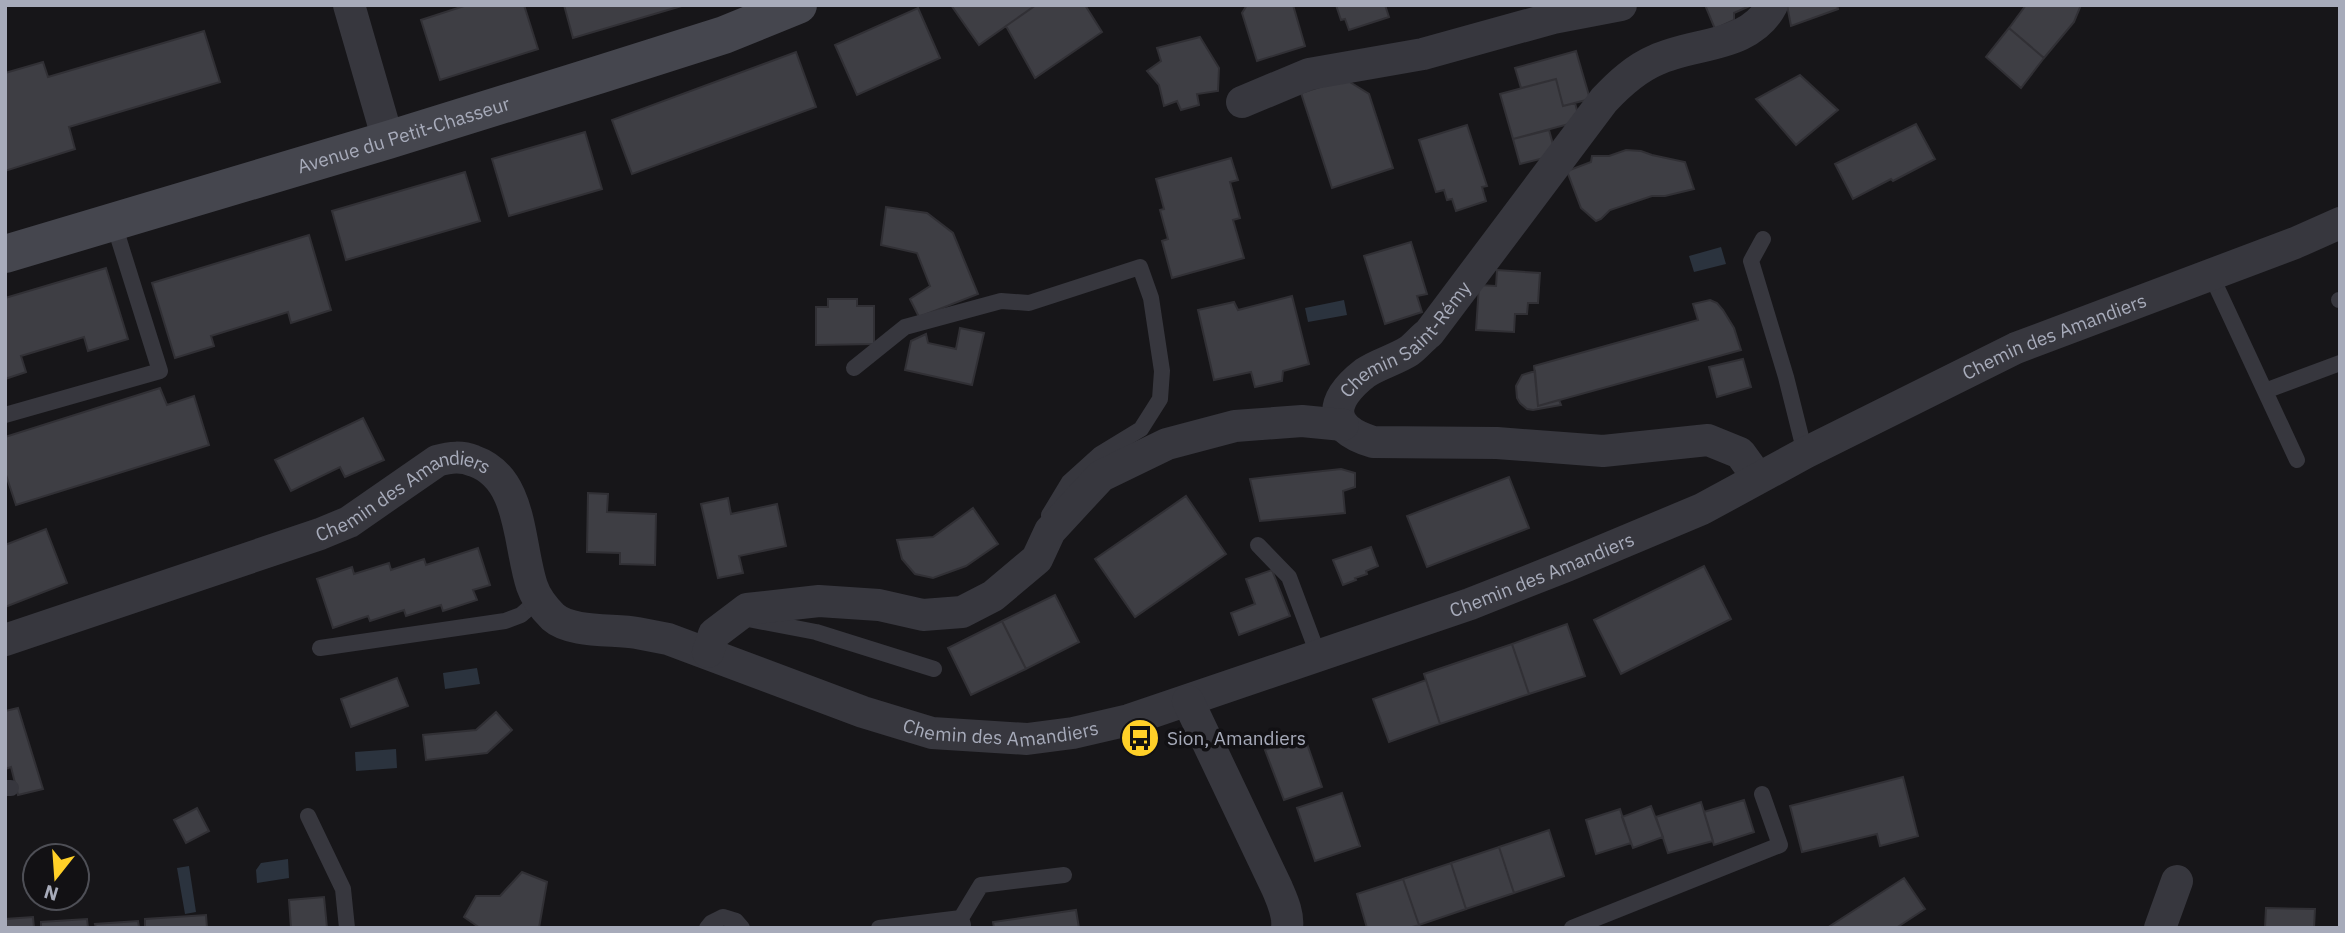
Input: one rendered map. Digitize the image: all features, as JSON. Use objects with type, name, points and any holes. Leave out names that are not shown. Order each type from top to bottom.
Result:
[{"type":"street","points":[[349,5],[388,140]]},
{"type":"street","name":"Avenue du Petit-Chasseur","points":[[5,254],[388,140],[724,35],[798,5]]},
{"type":"street","points":[[1242,102],[1309,74],[1423,54],[1553,18],[1621,5]]},
{"type":"street","name":"Chemin Saint-Rémy","points":[[1758,478],[1740,453],[1708,440],[1604,451],[1497,443],[1373,442],[1354,436],[1343,425],[1337,412],[1340,398],[1366,373],[1409,350],[1429,332],[1604,100],[1620,83],[1656,60],[1738,36],[1759,22],[1772,5]]},
{"type":"street","name":"Chemin des Amandiers","points":[[5,640],[320,534],[349,522],[438,461],[449,457],[464,457],[486,465],[501,479],[510,495],[532,586],[538,600],[555,619],[572,626],[657,637],[708,652],[863,712],[933,733],[1027,738],[1073,733],[1129,720],[1319,657],[1470,604],[1566,566],[1702,509],[1805,453],[2016,348],[2295,243],[2340,223]]},
{"type":"street","points":[[708,652],[714,634],[747,609],[819,601],[879,604],[923,615],[962,612],[993,596],[1037,559],[1050,531],[1101,476],[1167,444],[1235,426],[1302,421],[1343,425]]},
{"type":"street","points":[[1188,701],[1277,888],[1284,905],[1287,928]]},
{"type":"street","points":[[2160,928],[2177,881]]},
{"type":"lane","points":[[5,415],[160,371],[113,221]]},
{"type":"lane","points":[[1763,239],[1751,261],[1786,377],[1805,453]]},
{"type":"lane","points":[[854,368],[905,327],[1001,301],[1029,303],[1140,267],[1151,298],[1162,370],[1160,400],[1141,429],[1100,454],[1069,482],[1049,515],[1050,531]]},
{"type":"lane","points":[[2211,275],[2297,460]]},
{"type":"lane","points":[[2265,391],[2340,363]]},
{"type":"lane","points":[[1258,545],[1289,577],[1319,657]]},
{"type":"lane","points":[[320,648],[505,621],[521,615],[538,600]]},
{"type":"lane","points":[[736,617],[816,632],[934,669]]},
{"type":"lane","points":[[1572,928],[1780,845],[1762,794]]},
{"type":"lane","points":[[308,816],[342,889],[347,928]]},
{"type":"lane","points":[[879,928],[962,923],[981,885],[1063,875]]},
{"type":"lane","points":[[707,928],[723,917],[736,920],[742,928]]},
{"type":"water","points":[[1721,247],[1726,264],[1694,272],[1689,256]]},
{"type":"water","points":[[1344,300],[1347,315],[1308,322],[1305,308]]},
{"type":"water","points":[[477,668],[480,684],[445,689],[443,673]]},
{"type":"water","points":[[396,749],[397,768],[356,771],[355,752]]},
{"type":"water","points":[[288,859],[289,878],[257,883],[256,870],[261,863]]},
{"type":"water","points":[[189,866],[196,912],[185,914],[177,868]]},
{"type":"building","points":[[467,5],[524,5],[538,49],[440,80],[421,20]]},
{"type":"building","points":[[564,5],[685,5],[573,38]]},
{"type":"building","points":[[951,5],[1036,5],[979,45]]},
{"type":"building","points":[[1036,5],[1085,5],[1102,32],[1035,78],[1006,26]]},
{"type":"building","points":[[1247,5],[1293,5],[1305,46],[1257,61],[1242,13]]},
{"type":"building","points":[[1336,5],[1385,5],[1389,17],[1349,30],[1345,19],[1341,20]]},
{"type":"building","points":[[1705,5],[1752,5],[1734,13],[1734,20],[1715,29]]},
{"type":"building","points":[[1787,5],[1837,5],[1838,9],[1791,26]]},
{"type":"building","points":[[2026,5],[2081,5],[2074,22],[2044,58],[2009,28]]},
{"type":"building","points":[[918,8],[940,58],[857,95],[835,45]]},
{"type":"building","points":[[2009,28],[2044,58],[2021,88],[1986,57]]},
{"type":"building","points":[[204,31],[220,82],[69,127],[75,149],[5,171],[5,73],[43,62],[48,77]]},
{"type":"building","points":[[1200,37],[1219,68],[1218,91],[1197,94],[1199,105],[1181,110],[1177,101],[1164,106],[1159,85],[1147,71],[1161,61],[1157,48]]},
{"type":"building","points":[[1576,51],[1590,99],[1563,106],[1556,79],[1521,88],[1515,68]]},
{"type":"building","points":[[796,52],[816,107],[632,174],[612,120]]},
{"type":"building","points":[[1800,75],[1838,110],[1796,145],[1756,99]]},
{"type":"building","points":[[1345,79],[1369,94],[1393,168],[1332,188],[1301,93]]},
{"type":"building","points":[[1556,79],[1563,106],[1575,103],[1580,121],[1513,139],[1500,94]]},
{"type":"building","points":[[1916,124],[1935,159],[1853,199],[1835,164]]},
{"type":"building","points":[[1467,125],[1487,186],[1482,187],[1486,201],[1456,211],[1452,199],[1447,200],[1444,190],[1436,192],[1419,140]]},
{"type":"building","points":[[1549,130],[1556,155],[1520,164],[1513,139]]},
{"type":"building","points":[[585,132],[602,189],[509,216],[492,159]]},
{"type":"building","points":[[1626,150],[1685,162],[1694,189],[1665,196],[1652,196],[1610,210],[1596,221],[1581,208],[1567,171],[1591,162],[1592,156],[1609,156]]},
{"type":"building","points":[[1231,158],[1238,180],[1230,182],[1240,218],[1233,220],[1244,258],[1172,278],[1162,241],[1168,239],[1160,210],[1164,209],[1156,179]]},
{"type":"building","points":[[465,172],[480,221],[346,260],[332,211]]},
{"type":"building","points":[[886,207],[927,213],[953,233],[978,294],[919,317],[910,299],[930,286],[917,253],[881,245]]},
{"type":"building","points":[[309,235],[331,310],[291,323],[288,312],[211,336],[214,346],[175,358],[152,283]]},
{"type":"building","points":[[1411,242],[1427,294],[1417,296],[1422,312],[1385,324],[1364,256]]},
{"type":"building","points":[[106,268],[128,339],[88,351],[84,337],[21,356],[26,372],[5,379],[5,298]]},
{"type":"building","points":[[1497,270],[1540,273],[1538,303],[1528,303],[1527,314],[1515,314],[1514,332],[1476,330],[1479,285],[1496,286]]},
{"type":"building","points":[[1292,296],[1309,364],[1283,371],[1282,381],[1255,387],[1251,372],[1214,380],[1198,310],[1234,302],[1238,310]]},
{"type":"building","points":[[828,299],[857,299],[857,306],[874,306],[874,344],[816,345],[816,307],[828,307]]},
{"type":"building","points":[[1710,300],[1723,310],[1734,328],[1741,350],[1538,406],[1534,366],[1698,320],[1693,304]]},
{"type":"building","points":[[960,328],[984,333],[972,385],[905,370],[911,341],[926,334],[928,343],[956,349]]},
{"type":"building","points":[[1743,359],[1751,387],[1717,397],[1709,367]]},
{"type":"building","points":[[1535,371],[1538,406],[1559,400],[1561,405],[1533,410],[1520,403],[1516,386],[1522,375]]},
{"type":"building","points":[[160,388],[167,405],[194,396],[209,445],[16,505],[5,472],[5,437]]},
{"type":"building","points":[[363,418],[384,460],[345,477],[340,467],[291,491],[275,460]]},
{"type":"building","points":[[1341,469],[1355,473],[1355,487],[1343,491],[1345,513],[1260,521],[1250,479]]},
{"type":"building","points":[[1509,477],[1529,528],[1427,567],[1407,516]]},
{"type":"building","points":[[588,493],[608,494],[607,512],[656,514],[655,565],[620,564],[620,553],[587,552]]},
{"type":"building","points":[[1186,496],[1226,554],[1135,617],[1095,559]]},
{"type":"building","points":[[728,498],[731,514],[777,504],[786,546],[739,556],[743,573],[718,578],[701,504]]},
{"type":"building","points":[[973,508],[998,544],[966,566],[933,578],[915,574],[902,559],[897,540],[933,537]]},
{"type":"building","points":[[46,529],[67,583],[5,607],[5,545]]},
{"type":"building","points":[[1371,547],[1378,566],[1343,585],[1333,560]]},
{"type":"building","points":[[478,548],[490,585],[473,590],[477,600],[443,611],[441,605],[406,616],[404,610],[370,621],[368,616],[333,628],[317,579],[352,567],[354,574],[389,563],[391,570],[424,559],[426,565]]},
{"type":"building","points":[[1704,566],[1731,619],[1621,674],[1594,620]]},
{"type":"building","points":[[1272,570],[1290,616],[1239,635],[1231,613],[1255,604],[1246,579]]},
{"type":"building","points":[[1055,595],[1079,642],[1026,669],[1002,621]]},
{"type":"building","points":[[1002,621],[1026,669],[971,695],[948,648]]},
{"type":"building","points":[[1567,624],[1585,676],[1529,694],[1512,644]]},
{"type":"building","points":[[1512,644],[1529,694],[1440,724],[1424,674]]},
{"type":"building","points":[[397,678],[408,706],[351,727],[341,699]]},
{"type":"building","points":[[1426,680],[1440,724],[1389,742],[1373,699]]},
{"type":"building","points":[[18,708],[43,789],[18,795],[11,767],[5,769],[5,711]]},
{"type":"building","points":[[496,712],[512,730],[487,753],[426,760],[423,735],[476,730]]},
{"type":"building","points":[[1304,735],[1322,787],[1284,800],[1265,750]]},
{"type":"building","points":[[1903,777],[1918,836],[1880,846],[1877,834],[1802,852],[1790,806]]},
{"type":"building","points":[[1342,793],[1360,846],[1315,861],[1297,808]]},
{"type":"building","points":[[1744,800],[1754,832],[1714,845],[1704,812]]},
{"type":"building","points":[[1701,802],[1713,841],[1668,853],[1656,817]]},
{"type":"building","points":[[1651,806],[1663,837],[1633,848],[1622,817]]},
{"type":"building","points":[[197,808],[209,831],[186,843],[174,820]]},
{"type":"building","points":[[1620,809],[1631,843],[1596,854],[1586,820]]},
{"type":"building","points":[[1549,830],[1564,876],[1514,893],[1499,847]]},
{"type":"building","points":[[1499,847],[1514,893],[1466,909],[1451,863]]},
{"type":"building","points":[[1451,863],[1466,909],[1419,925],[1403,879]]},
{"type":"building","points":[[522,872],[547,882],[539,928],[480,928],[464,917],[476,896],[500,896]]},
{"type":"building","points":[[1904,878],[1925,909],[1896,928],[1827,928]]},
{"type":"building","points":[[1403,879],[1419,925],[1409,928],[1367,928],[1357,894]]},
{"type":"building","points":[[324,897],[327,928],[291,928],[289,900]]},
{"type":"building","points":[[2266,908],[2315,909],[2314,928],[2265,928]]},
{"type":"building","points":[[1076,910],[1079,928],[994,928],[993,922]]},
{"type":"building","points":[[206,915],[207,928],[96,928],[95,924],[138,921],[139,927],[145,927],[145,919]]},
{"type":"building","points":[[33,917],[34,928],[5,928],[5,919]]},
{"type":"building","points":[[87,919],[88,928],[41,928],[41,922]]},
{"type":"place","name":"Sion, Amandiers","points":[[1140,738]]}]
